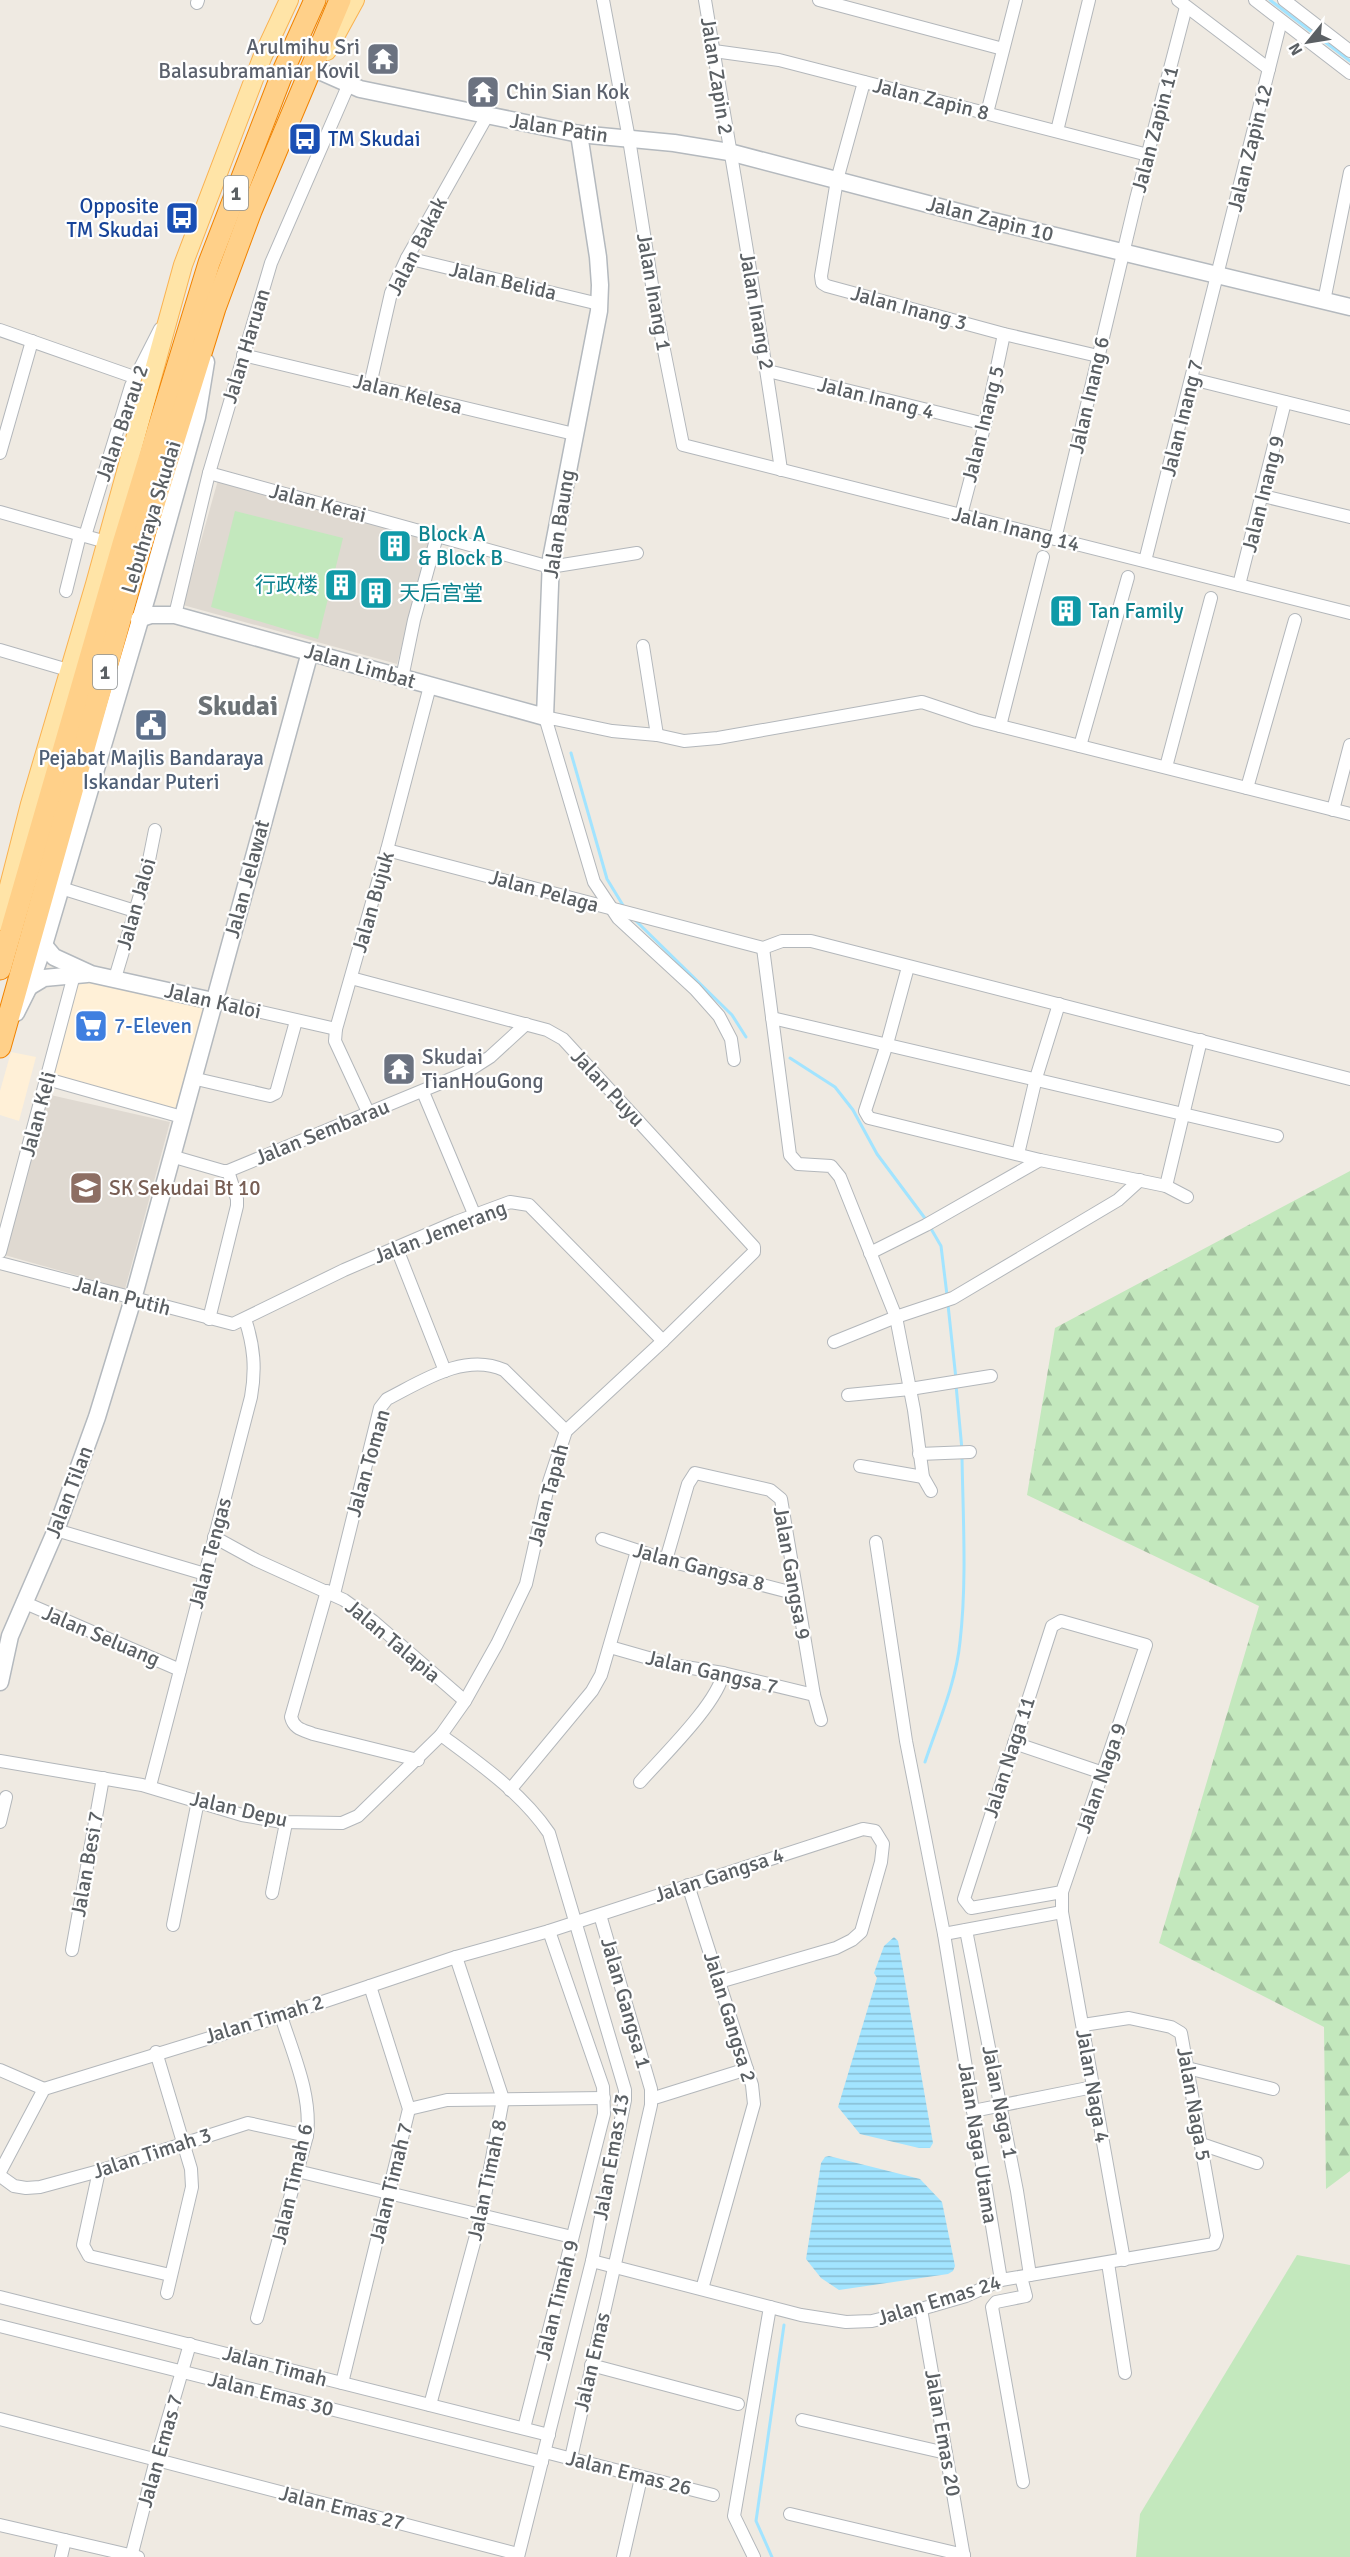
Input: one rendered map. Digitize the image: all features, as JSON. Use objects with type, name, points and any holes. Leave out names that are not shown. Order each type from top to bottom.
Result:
[{"type":"highway","name":"Lebuhraya Skudai","points":[[0,969],[209,263],[284,69],[315,0]]},
{"type":"highway","name":"Lebuhraya Skudai","points":[[1,1042],[137,560],[215,308],[250,211],[337,4]]},
{"type":"highway","points":[[54,781],[89,605]]},
{"type":"main road","points":[[0,921],[5,882],[89,605],[168,314],[186,256],[255,76],[288,0]]},
{"type":"main road","points":[[302,91],[317,70],[355,0]]},
{"type":"street","name":"Jalan Inang 1","points":[[603,0],[683,445]]},
{"type":"street","name":"Jalan Zapin 2","points":[[705,0],[729,152]]},
{"type":"street","points":[[819,0],[1004,49]]},
{"type":"street","points":[[987,113],[1016,0]]},
{"type":"street","points":[[1057,131],[1089,0]]},
{"type":"street","points":[[1255,0],[1350,73]]},
{"type":"street","points":[[1284,0],[1350,51]]},
{"type":"street","points":[[1182,3],[1269,69]]},
{"type":"street","name":"Jalan Zapin 11","points":[[1125,251],[1182,3]]},
{"type":"street","name":"Jalan Zapin 12","points":[[1219,275],[1281,21]]},
{"type":"street","name":"Jalan Zapin 8","points":[[714,51],[779,60],[1148,155]]},
{"type":"street","name":"Jalan Patin","points":[[317,70],[348,86],[579,134],[629,139]]},
{"type":"street","points":[[837,180],[864,81]]},
{"type":"street","name":"Jalan Haruan","points":[[175,615],[209,473],[271,263],[348,86]]},
{"type":"street","name":"Jalan Bakak","points":[[370,385],[391,293],[407,258],[487,116]]},
{"type":"street","name":"Jalan Baung","points":[[579,134],[598,256],[599,304],[550,567],[545,717],[591,873],[610,908]]},
{"type":"street","name":"Jalan Zapin 10","points":[[629,139],[729,152],[1350,307]]},
{"type":"street","name":"Jalan Inang 2","points":[[729,152],[768,371],[781,470]]},
{"type":"street","points":[[1324,301],[1350,172]]},
{"type":"street","name":"Jalan Inang 3","points":[[837,180],[821,276],[822,283],[1004,334],[1098,356]]},
{"type":"street","name":"Jalan Inang 6","points":[[1056,539],[1125,251]]},
{"type":"street","name":"Jalan Belida","points":[[407,258],[599,304]]},
{"type":"street","name":"Jalan Inang 7","points":[[1145,561],[1219,275]]},
{"type":"street","points":[[1,1042],[29,987],[44,945],[148,593],[197,417],[215,308]]},
{"type":"street","name":"Jalan Barau 2","points":[[66,591],[134,377],[168,314]]},
{"type":"street","points":[[0,330],[134,377]]},
{"type":"street","name":"Jalan Inang 5","points":[[961,515],[985,424],[1004,334]]},
{"type":"street","points":[[0,453],[32,341]]},
{"type":"street","name":"Jalan Kelesa","points":[[243,355],[574,434]]},
{"type":"street","name":"Jalan Inang 4","points":[[768,371],[985,424]]},
{"type":"street","points":[[1192,379],[1350,418]]},
{"type":"street","name":"Jalan Inang 9","points":[[1239,585],[1285,402]]},
{"type":"street","name":"Jalan Inang 14","points":[[683,445],[1350,613]]},
{"type":"street","name":"Jalan Kerai","points":[[209,473],[550,567],[637,554]]},
{"type":"street","points":[[1263,496],[1350,517]]},
{"type":"street","points":[[0,512],[106,542]]},
{"type":"street","points":[[402,678],[414,620],[437,536]]},
{"type":"street","points":[[1000,726],[1043,557]]},
{"type":"street","points":[[1080,746],[1128,577]]},
{"type":"street","name":"Jalan Limbat","points":[[148,593],[156,603],[175,615]]},
{"type":"street","points":[[1166,768],[1211,598]]},
{"type":"street","name":"Jalan Limbat","points":[[139,619],[151,615],[175,615],[545,717]]},
{"type":"street","points":[[1247,788],[1295,620]]},
{"type":"street","points":[[643,646],[657,735]]},
{"type":"street","points":[[0,650],[68,670]]},
{"type":"street","name":"Jalan Jelawat","points":[[171,1156],[310,652]]},
{"type":"street","name":"Jalan Bujuk","points":[[368,1112],[335,1041],[336,1029],[387,850],[430,686]]},
{"type":"street","points":[[545,717],[612,731],[657,735],[684,741],[701,741],[922,702],[1000,726],[1350,814]]},
{"type":"street","points":[[1333,810],[1350,745]]},
{"type":"street","name":"Jalan Jaloi","points":[[115,978],[146,875],[155,830]]},
{"type":"street","name":"Jalan Pelaga","points":[[387,850],[610,908],[695,989],[719,1016],[731,1039],[734,1060]]},
{"type":"street","points":[[61,888],[135,911]]},
{"type":"street","points":[[610,908],[762,948],[770,944],[799,939],[1350,1079]]},
{"type":"street","name":"Jalan Kaloi","points":[[44,945],[54,957],[82,975]]},
{"type":"street","points":[[762,948],[790,1155],[798,1164],[831,1166],[840,1177],[896,1317],[910,1389],[923,1477],[931,1491]]},
{"type":"street","points":[[908,967],[888,1044],[864,1111],[869,1118],[1040,1160],[1166,1186],[1187,1197]]},
{"type":"street","name":"Jalan Kaloi","points":[[29,987],[45,978],[82,975],[115,978],[336,1029]]},
{"type":"street","name":"Jalan Keli","points":[[0,1252],[47,1079],[82,975]]},
{"type":"street","name":"Jalan Puyu","points":[[351,978],[547,1030],[563,1039],[754,1247]]},
{"type":"street","points":[[1018,1154],[1036,1078],[1059,1004]]},
{"type":"street","points":[[772,1018],[1277,1136]]},
{"type":"street","points":[[192,1078],[270,1096],[276,1093],[296,1021]]},
{"type":"street","name":"Jalan Sembarau","points":[[171,1156],[228,1171],[465,1073],[490,1057],[526,1024]]},
{"type":"street","points":[[1166,1186],[1185,1116],[1201,1041]]},
{"type":"street","points":[[47,1079],[182,1117]]},
{"type":"street","points":[[423,1092],[475,1216]]},
{"type":"street","name":"Jalan Tilan","points":[[0,1682],[10,1636],[56,1530],[97,1417],[133,1299],[171,1156]]},
{"type":"street","points":[[870,1253],[926,1225],[1040,1160]]},
{"type":"street","points":[[209,1319],[237,1206],[237,1198],[228,1171]]},
{"type":"street","points":[[834,1342],[896,1317],[948,1300],[1118,1200],[1140,1180]]},
{"type":"street","name":"Jalan Jemerang","points":[[244,1319],[344,1270],[510,1202],[529,1204],[663,1341]]},
{"type":"street","name":"Jalan Tapah","points":[[465,1701],[526,1584],[549,1482],[566,1431],[751,1257],[754,1247]]},
{"type":"street","points":[[397,1249],[445,1371]]},
{"type":"street","name":"Jalan Putih","points":[[0,1263],[209,1319],[233,1324],[244,1319]]},
{"type":"street","name":"Jalan Tengas","points":[[150,1786],[255,1375],[251,1337],[244,1319]]},
{"type":"street","name":"Jalan Toman","points":[[331,1592],[380,1408],[387,1399],[445,1371],[482,1364],[504,1370],[566,1431]]},
{"type":"street","points":[[848,1395],[910,1389],[964,1378],[991,1376]]},
{"type":"street","points":[[919,1454],[964,1452]]},
{"type":"street","points":[[860,1467],[923,1477]]},
{"type":"street","name":"Jalan Gangsa 9","points":[[666,1560],[688,1484],[695,1473],[770,1490],[781,1499],[814,1695],[821,1720]]},
{"type":"street","points":[[56,1530],[205,1574]]},
{"type":"street","points":[[214,1537],[256,1560],[331,1592]]},
{"type":"street","name":"Jalan Gangsa 8","points":[[602,1539],[666,1560],[797,1594]]},
{"type":"street","name":"Jalan Naga Utama","points":[[876,1542],[906,1741],[944,1934],[1001,2280]]},
{"type":"street","points":[[510,1790],[592,1691],[601,1675],[638,1551]]},
{"type":"street","name":"Jalan Talapia","points":[[418,1760],[299,1729],[292,1721],[294,1705],[331,1592],[373,1621],[465,1701]]},
{"type":"street","name":"Jalan Seluang","points":[[23,1602],[180,1670]]},
{"type":"street","name":"Jalan Naga 9","points":[[1056,1622],[1061,1621],[1146,1645],[1062,1892],[1062,1912]]},
{"type":"street","name":"Jalan Naga 11","points":[[1056,1622],[1052,1626],[964,1899],[971,1908],[1062,1892]]},
{"type":"street","name":"Jalan Gangsa 7","points":[[610,1647],[672,1665],[723,1673],[814,1695]]},
{"type":"street","points":[[640,1782],[712,1699],[722,1682],[723,1673]]},
{"type":"street","name":"Jalan Depu","points":[[0,1761],[150,1786],[242,1815],[286,1822],[342,1823],[358,1816],[418,1760],[441,1735],[465,1701]]},
{"type":"street","name":"Jalan Emas 13","points":[[441,1735],[510,1790],[536,1814],[549,1833],[623,2079],[625,2100],[592,2261],[518,2555]]},
{"type":"street","points":[[1014,1743],[1103,1773]]},
{"type":"street","name":"Jalan Besi 7","points":[[72,1950],[103,1778]]},
{"type":"street","points":[[0,1822],[6,1797]]},
{"type":"street","points":[[173,1925],[198,1801]]},
{"type":"street","points":[[272,1893],[286,1822]]},
{"type":"street","name":"Jalan Gangsa 4","points":[[575,1923],[863,1829],[875,1831],[883,1844],[881,1862],[861,1932],[852,1940],[836,1948],[719,1982]]},
{"type":"street","name":"Jalan Gangsa 2","points":[[688,1885],[747,2069],[754,2104],[702,2289]]},
{"type":"street","points":[[944,1934],[1062,1912]]},
{"type":"street","name":"Jalan Naga 4","points":[[1062,1912],[1124,2260]]},
{"type":"street","name":"Jalan Gangsa 1","points":[[600,1915],[651,2089],[651,2099],[614,2266]]},
{"type":"street","name":"Jalan Timah 2","points":[[44,2089],[156,2052],[281,2016],[456,1957],[575,1923]]},
{"type":"street","name":"Jalan Naga 1","points":[[966,1930],[1000,2104],[1026,2276]]},
{"type":"street","name":"Jalan Timah 9","points":[[524,2428],[604,2114],[603,2087],[549,1931]]},
{"type":"street","name":"Jalan Timah 8","points":[[430,2404],[481,2217],[503,2099],[456,1957]]},
{"type":"street","name":"Jalan Timah 7","points":[[342,2383],[409,2109],[370,1986]]},
{"type":"street","name":"Jalan Timah 6","points":[[257,2318],[307,2136],[308,2103],[281,2016]]},
{"type":"street","name":"Jalan Naga 5","points":[[1083,2025],[1129,2018],[1171,2026],[1181,2033],[1216,2241]]},
{"type":"street","points":[[156,2052],[191,2169],[192,2187],[167,2293]]},
{"type":"street","points":[[1187,2068],[1273,2089]]},
{"type":"street","points":[[651,2099],[747,2069]]},
{"type":"street","points":[[0,2070],[44,2089],[0,2174]]},
{"type":"street","points":[[973,2111],[1093,2087]]},
{"type":"street","points":[[409,2109],[447,2100],[604,2097]]},
{"type":"street","name":"Jalan Timah 3","points":[[0,2174],[14,2186],[40,2187],[99,2171],[248,2123],[307,2136]]},
{"type":"street","points":[[1201,2144],[1257,2163]]},
{"type":"street","points":[[99,2171],[83,2246],[89,2256],[170,2275]]},
{"type":"street","points":[[297,2171],[389,2191],[481,2217],[572,2237]]},
{"type":"street","name":"Jalan Emas 24","points":[[592,2261],[770,2307],[846,2322],[872,2321],[921,2309],[966,2296],[1001,2280],[1210,2246],[1216,2241]]},
{"type":"street","points":[[1108,2263],[1125,2373]]},
{"type":"street","name":"Jalan Emas","points":[[571,2458],[614,2266]]},
{"type":"street","points":[[1023,2482],[992,2307],[996,2302],[1026,2296],[1026,2276]]},
{"type":"street","name":"Jalan Timah","points":[[0,2296],[549,2435]]},
{"type":"street","points":[[754,2557],[734,2516],[770,2307]]},
{"type":"street","name":"Jalan Emas 20","points":[[921,2309],[964,2556]]},
{"type":"street","name":"Jalan Emas 30","points":[[0,2326],[543,2457]]},
{"type":"street","name":"Jalan Emas 7","points":[[134,2556],[190,2344]]},
{"type":"street","points":[[591,2365],[738,2404]]},
{"type":"street","name":"Jalan Emas 27","points":[[0,2419],[518,2555]]},
{"type":"street","points":[[802,2420],[946,2453]]},
{"type":"street","name":"Jalan Emas 26","points":[[543,2457],[571,2458],[713,2495]]},
{"type":"street","points":[[623,2557],[641,2478]]},
{"type":"street","points":[[790,2514],[964,2556]]},
{"type":"street","points":[[0,2525],[134,2556]]},
{"type":"street","points":[[61,2557],[65,2540]]},
{"type":"shaded area","points":[[218,480],[430,541],[397,664],[183,605]]},
{"type":"shaded area","points":[[91,980],[206,1006],[177,1111],[51,1076],[76,981]]},
{"type":"shaded area","points":[[11,1052],[36,1057],[19,1121],[0,1115],[0,1091]]},
{"type":"shaded area","name":"SK Sekudai Bt 10","points":[[46,1094],[170,1122],[125,1289],[1,1254]]},
{"type":"green space","points":[[235,511],[343,538],[318,639],[211,607]]},
{"type":"green space","points":[[1350,1171],[1350,2171],[1326,2189],[1324,2027],[1159,1943],[1259,1606],[1027,1495],[1055,1328]]},
{"type":"green space","points":[[1297,2255],[1350,2265],[1350,2557],[1136,2557],[1140,2514]]},
{"type":"water","points":[[894,1937],[898,1941],[933,2143],[930,2148],[919,2148],[860,2134],[838,2107],[877,1978],[874,1973],[884,1946]]},
{"type":"water","points":[[829,2156],[920,2179],[942,2202],[955,2266],[953,2271],[948,2274],[839,2290],[821,2278],[806,2259],[821,2163],[825,2157]]},
{"type":"waterway","points":[[1270,0],[1350,61]]},
{"type":"waterway","points":[[571,753],[607,879],[624,907]]},
{"type":"waterway","points":[[634,919],[732,1015],[746,1037]]},
{"type":"waterway","points":[[790,1058],[835,1087],[853,1110],[877,1154],[927,1221]]},
{"type":"waterway","points":[[930,1227],[941,1246],[947,1295]]},
{"type":"waterway","points":[[948,1305],[956,1379]]},
{"type":"waterway","points":[[956,1385],[962,1450]]},
{"type":"waterway","points":[[925,1762],[951,1688],[960,1642],[964,1573],[962,1457]]},
{"type":"waterway","points":[[772,2557],[756,2521],[784,2325]]},
{"type":"place","name":"Arulmihu Sri Balasubramaniar Kovil","points":[[383,59]]},
{"type":"place","name":"Chin Sian Kok","points":[[483,92]]},
{"type":"place","name":"TM Skudai","points":[[305,139]]},
{"type":"place","name":"Opposite TM Skudai","points":[[182,218]]},
{"type":"place","name":"Block A & Block B","points":[[395,546]]},
{"type":"place","name":"行政楼","points":[[341,585]]},
{"type":"place","name":"天后宫堂","points":[[376,593]]},
{"type":"place","name":"Tan Family","points":[[1066,611]]},
{"type":"place","name":"Pejabat Majlis Bandaraya Iskandar Puteri","points":[[151,725]]},
{"type":"place","name":"7-Eleven","points":[[91,1026]]},
{"type":"place","name":"Skudai TianHouGong","points":[[399,1069]]},
{"type":"place","name":"SK Sekudai Bt 10","points":[[86,1188]]},
{"type":"district","name":"Skudai","points":[[238,706]]}]
